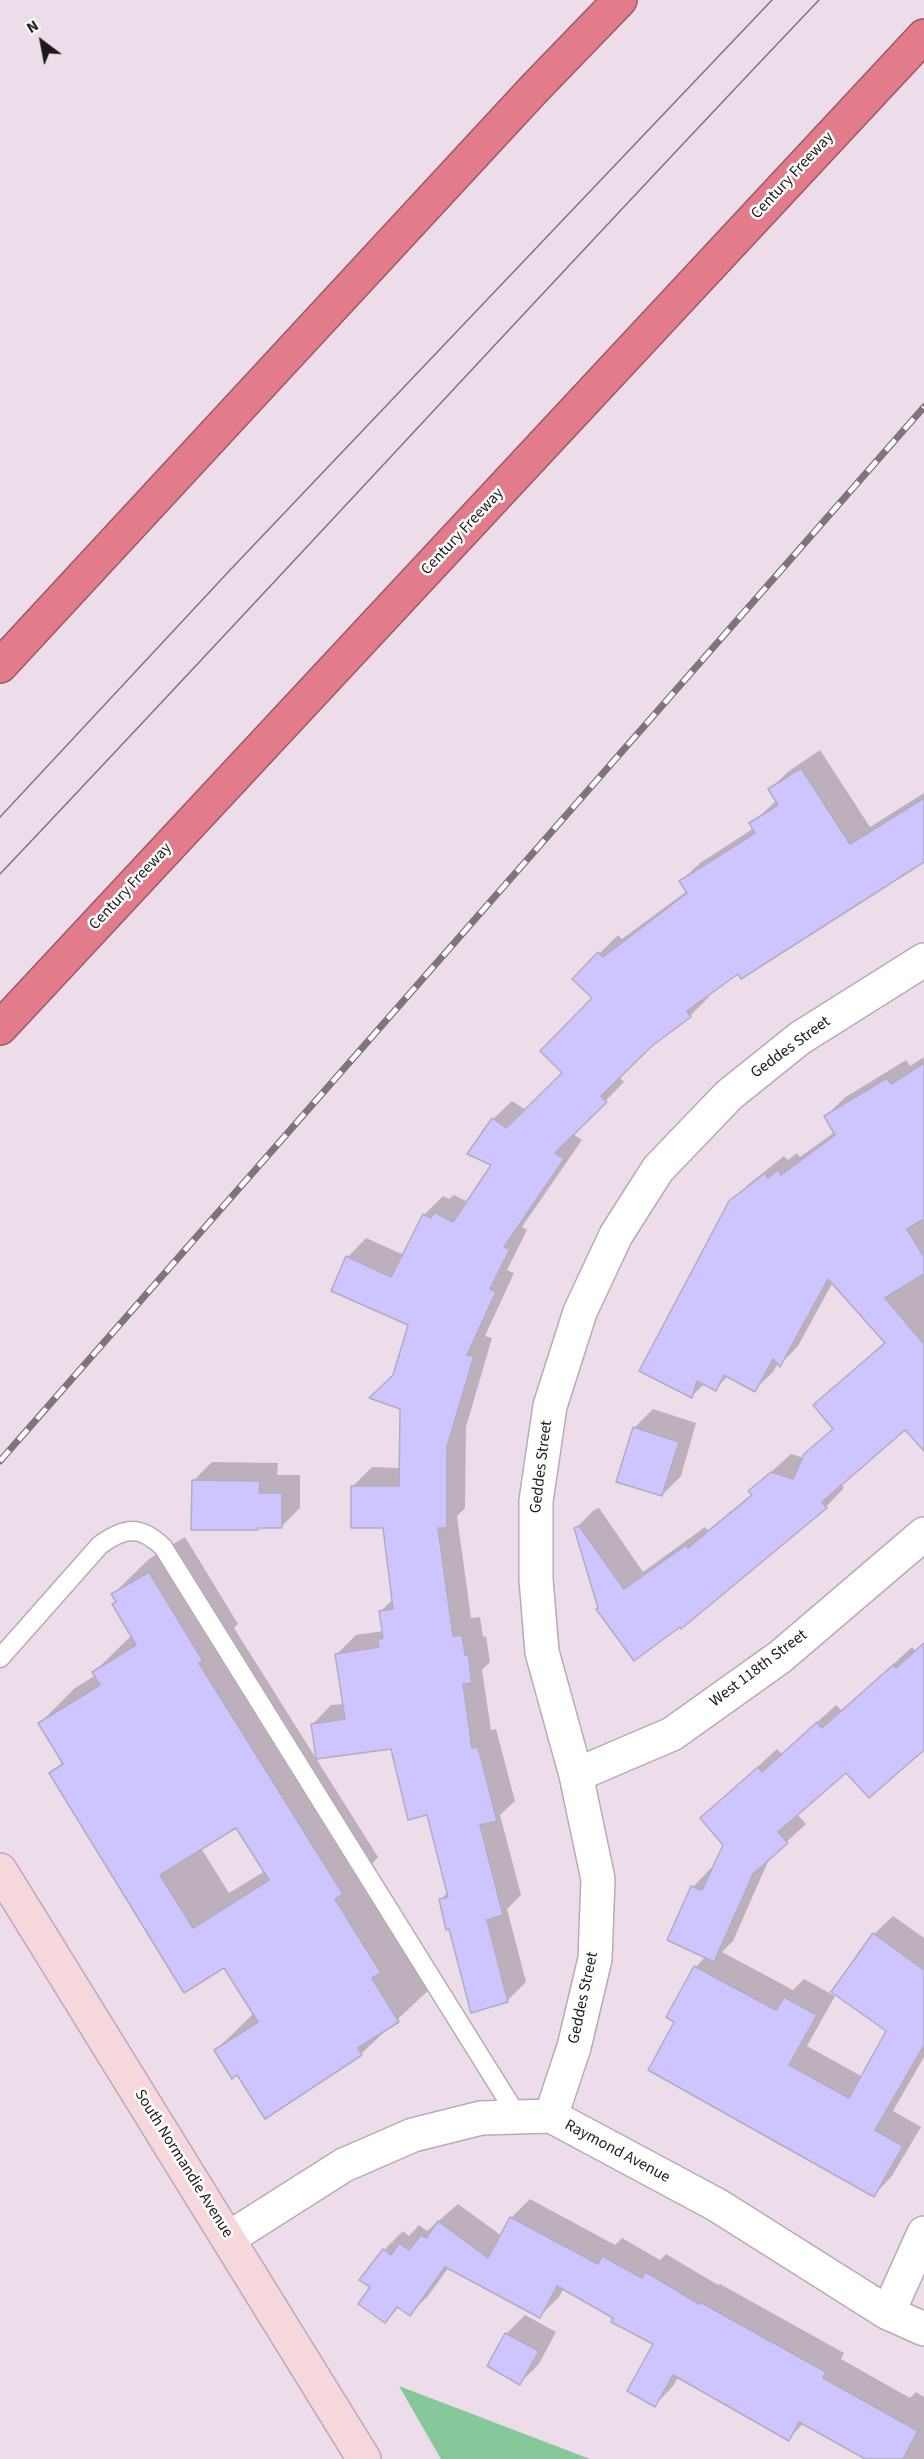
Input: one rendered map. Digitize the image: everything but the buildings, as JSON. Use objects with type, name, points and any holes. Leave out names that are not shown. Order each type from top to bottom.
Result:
[{"type":"highway","points":[[534,89],[590,0]]},
{"type":"highway","points":[[0,666],[534,89],[620,0]]},
{"type":"highway","name":"Century Freeway","points":[[0,1028],[924,36]]},
{"type":"main road","name":"South Normandie Avenue","points":[[0,1870],[364,2459]]},
{"type":"street","name":"Geddes Street","points":[[551,2116],[574,2047],[595,1959],[598,1879],[576,1775],[542,1652],[536,1579],[536,1501],[550,1406],[580,1312],[616,1235],[658,1169],[729,1095],[800,1038],[924,960]]},
{"type":"street","name":"West 118th Street","points":[[576,1775],[672,1734],[780,1657],[924,1534]]},
{"type":"street","name":"Raymond Avenue","points":[[229,2238],[344,2165],[413,2135],[481,2118],[551,2116],[717,2205],[888,2313],[924,2329]]},
{"type":"street","points":[[888,2313],[924,2233]]},
{"type":"lane","points":[[0,1658],[100,1545],[117,1533],[134,1531],[151,1535],[170,1557],[518,2117]]},
{"type":"green space","points":[[399,2386],[590,2459],[441,2459]]},
{"type":"tram line","points":[[0,817],[231,569],[772,0]]},
{"type":"tram line","points":[[0,874],[819,0]]},
{"type":"railway","points":[[0,1461],[924,407]]}]
